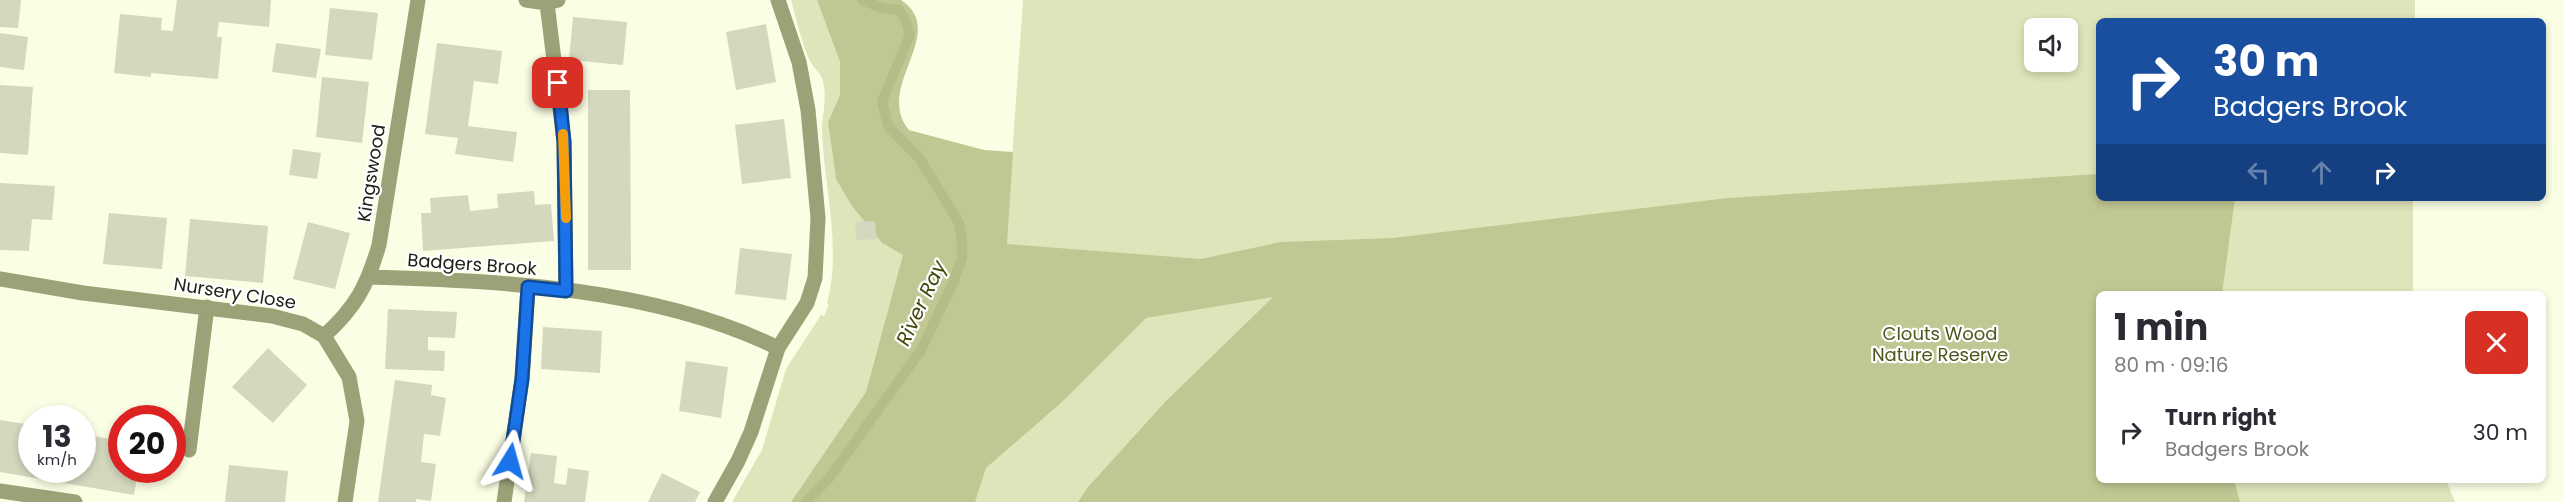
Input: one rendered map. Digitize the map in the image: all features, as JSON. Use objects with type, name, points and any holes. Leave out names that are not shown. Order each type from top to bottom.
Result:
[{"type":"street","name":"Kingswood","points":[[324,336],[345,317],[359,299],[370,277],[379,245],[418,0]]},
{"type":"street","points":[[526,0],[553,2],[564,142],[566,291]]},
{"type":"street","points":[[715,502],[751,432],[777,348],[807,303],[815,278],[818,218],[808,110],[800,62],[778,0]]},
{"type":"street","name":"Badgers Brook","points":[[370,277],[528,287],[668,308],[745,332],[777,348]]},
{"type":"street","name":"Nursery Close","points":[[0,279],[83,293],[272,316],[303,324],[324,336]]},
{"type":"street","points":[[504,502],[522,379],[528,287]]},
{"type":"street","points":[[189,450],[207,307]]},
{"type":"street","points":[[324,336],[349,377],[357,421],[345,502]]},
{"type":"street","points":[[0,491],[39,500],[75,502]]},
{"type":"green space","points":[[791,0],[817,0],[840,62],[840,95],[828,122],[836,179],[868,227],[882,243],[903,255],[1006,243],[1023,0],[2415,0],[2415,18],[2096,18],[2096,201],[2413,201],[2413,291],[2096,291],[2096,483],[2447,483],[2455,502],[732,502],[762,450],[786,369],[821,315],[824,316],[829,305],[827,304],[833,261],[833,239],[823,152],[825,90],[821,76],[807,54]]},
{"type":"green space","name":"Clouts Wood Nature Reserve","points":[[817,0],[901,0],[914,13],[918,28],[916,44],[899,96],[900,113],[909,130],[984,150],[1013,152],[1007,244],[1201,259],[1281,242],[1393,238],[1728,198],[2096,174],[2096,201],[2235,201],[2222,291],[2096,291],[2096,483],[2235,483],[2240,502],[1078,502],[1088,487],[1165,402],[1273,297],[1146,318],[1062,402],[986,468],[975,502],[791,502],[866,392],[903,255],[882,243],[852,206],[836,179],[828,122],[840,95],[840,62]]},
{"type":"building","points":[[0,0],[21,0],[18,28],[0,27]]},
{"type":"building","points":[[177,0],[271,0],[269,27],[219,22],[217,37],[222,37],[218,79],[151,73],[151,77],[114,73],[120,14],[162,18],[161,30],[173,31]]},
{"type":"building","points":[[330,8],[378,13],[372,60],[325,55]]},
{"type":"building","points":[[573,17],[627,22],[623,65],[569,60]]},
{"type":"building","points":[[766,24],[776,82],[736,90],[726,32]]},
{"type":"building","points":[[0,33],[28,37],[24,70],[0,67]]},
{"type":"building","points":[[276,43],[321,49],[316,78],[272,72]]},
{"type":"building","points":[[437,43],[502,51],[498,84],[474,81],[468,126],[517,132],[513,162],[455,154],[458,138],[425,134]]},
{"type":"building","points":[[322,77],[369,82],[362,143],[316,137]]},
{"type":"building","points":[[0,85],[33,87],[28,155],[0,153]]},
{"type":"building","points":[[588,90],[630,90],[631,270],[588,270]]},
{"type":"building","points":[[784,119],[791,178],[742,184],[735,125]]},
{"type":"building","points":[[293,149],[321,153],[317,179],[289,175]]},
{"type":"building","points":[[0,183],[55,186],[52,220],[32,219],[29,251],[0,250]]},
{"type":"building","points":[[534,191],[535,205],[551,204],[554,241],[423,251],[421,213],[431,213],[430,198],[468,195],[470,211],[498,208],[497,194]]},
{"type":"building","points":[[109,213],[167,218],[162,269],[103,264]]},
{"type":"building","points":[[190,219],[268,226],[263,283],[185,276]]},
{"type":"building","points":[[875,221],[877,239],[856,240],[855,222]]},
{"type":"building","points":[[308,222],[350,233],[335,289],[293,279]]},
{"type":"building","points":[[740,248],[792,254],[786,300],[735,294]]},
{"type":"building","points":[[388,309],[457,312],[455,338],[428,337],[428,350],[445,351],[444,371],[385,369]]},
{"type":"building","points":[[543,327],[602,331],[600,373],[541,369]]},
{"type":"building","points":[[268,348],[307,385],[273,423],[232,387]]},
{"type":"building","points":[[686,361],[728,367],[721,418],[679,411]]},
{"type":"building","points":[[395,380],[432,385],[431,395],[446,398],[440,436],[424,434],[421,462],[436,464],[431,501],[416,499],[416,502],[378,502]]},
{"type":"building","points":[[0,420],[18,423],[18,475],[0,472]]},
{"type":"building","points":[[96,436],[108,439],[108,483],[136,483],[134,495],[64,483],[96,483]]},
{"type":"building","points":[[531,453],[557,456],[554,483],[566,485],[568,468],[589,471],[585,502],[524,502]]},
{"type":"building","points":[[229,465],[288,471],[285,502],[225,502]]},
{"type":"building","points":[[662,473],[700,492],[695,502],[648,502]]},
{"type":"waterway","name":"River Ray","points":[[806,502],[830,477],[921,350],[953,283],[962,258],[959,223],[920,159],[888,126],[882,101],[910,35],[906,21],[899,10],[882,8],[862,0]]},
{"type":"slow traffic","points":[[563,134],[566,218]]},
{"type":"route","points":[[510,461],[527,334],[528,287],[566,291],[564,142],[558,83]]}]
